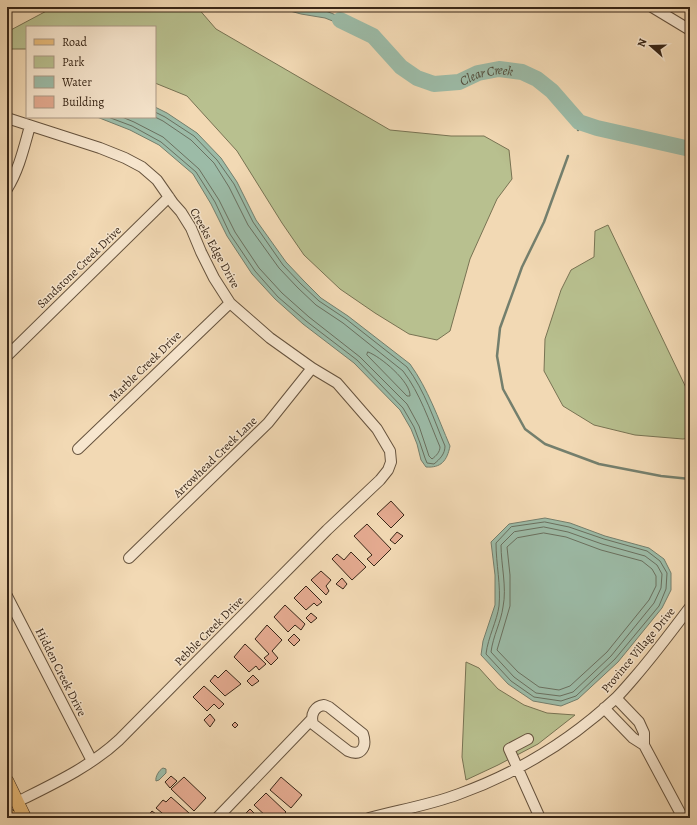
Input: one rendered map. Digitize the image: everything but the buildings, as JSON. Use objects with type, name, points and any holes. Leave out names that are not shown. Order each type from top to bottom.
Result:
[{"type":"main road","points":[[7,781],[25,818]]},
{"type":"main road","points":[[7,814],[12,818]]},
{"type":"street","points":[[652,7],[690,30]]},
{"type":"street","name":"Creeks Edge Drive","points":[[7,118],[100,148],[125,158],[142,167],[157,180],[191,228],[200,252],[230,303],[270,338],[312,368],[337,383],[377,429],[390,451]]},
{"type":"street","points":[[7,189],[20,161],[30,126]]},
{"type":"street","name":"Sandstone Creek Drive","points":[[7,356],[169,197]]},
{"type":"street","name":"Marble Creek Drive","points":[[78,449],[230,303]]},
{"type":"street","name":"Arrowhead Creek Lane","points":[[129,558],[268,423],[312,368]]},
{"type":"street","name":"Pebble Creek Drive","points":[[18,802],[81,769],[106,752],[119,740],[327,530],[380,480],[388,470],[391,462],[390,451]]},
{"type":"street","name":"Hidden Creek Drive","points":[[7,596],[92,761]]},
{"type":"street","name":"Province Village Drive","points":[[369,818],[458,795],[498,778],[549,751],[567,739],[616,698],[644,666],[690,607]]},
{"type":"street","points":[[616,698],[639,722],[644,733],[644,745],[683,818]]},
{"type":"street","points":[[217,818],[312,719],[315,709],[319,706],[324,705],[329,707],[363,734],[365,740],[364,745],[358,752],[353,753],[348,751],[314,724],[312,719]]},
{"type":"street","points":[[604,708],[633,738],[644,745]]},
{"type":"street","points":[[528,740],[509,749],[540,818]]},
{"type":"green space","points":[[54,7],[197,7],[216,29],[390,130],[451,136],[484,136],[509,150],[512,179],[497,199],[470,259],[450,331],[437,340],[409,334],[340,289],[304,255],[237,151],[187,96],[156,83],[156,26],[26,26],[26,49],[7,49],[7,32]]},
{"type":"green space","points":[[608,225],[690,396],[690,438],[683,439],[635,435],[594,425],[563,406],[544,371],[545,339],[561,290],[571,270],[594,257],[595,231]]},
{"type":"green space","points":[[466,662],[479,668],[498,689],[524,705],[547,713],[575,715],[538,744],[466,780],[462,757]]},
{"type":"water","points":[[269,7],[301,7],[309,10],[323,10],[361,26],[358,31],[325,18]]},
{"type":"water","points":[[156,108],[197,133],[221,158],[237,182],[256,220],[286,262],[321,298],[348,316],[410,364],[437,414],[450,446],[445,460],[439,465],[426,467],[421,460],[411,429],[400,410],[354,363],[303,324],[275,299],[252,274],[227,236],[211,204],[193,174],[159,145],[130,130],[100,118],[156,118]]},
{"type":"water","points":[[545,518],[570,523],[605,536],[649,548],[664,559],[671,573],[671,590],[662,608],[618,662],[578,699],[561,706],[533,701],[508,684],[481,655],[483,641],[495,605],[495,575],[491,542],[509,524]]},
{"type":"water","points":[[163,768],[166,769],[166,773],[156,781],[160,770]]},
{"type":"waterway","name":"Clear Creek","points":[[340,20],[373,36],[401,67],[417,78],[434,84],[459,82],[478,73],[499,69],[522,72],[537,79],[552,91],[579,122],[597,128],[690,149]]},
{"type":"waterway","name":"Clear Creek","points":[[578,130],[579,122]]},
{"type":"waterway","points":[[568,156],[544,222],[522,267],[500,328],[497,356],[503,389],[525,429],[545,444],[599,464],[661,476],[690,479]]}]
